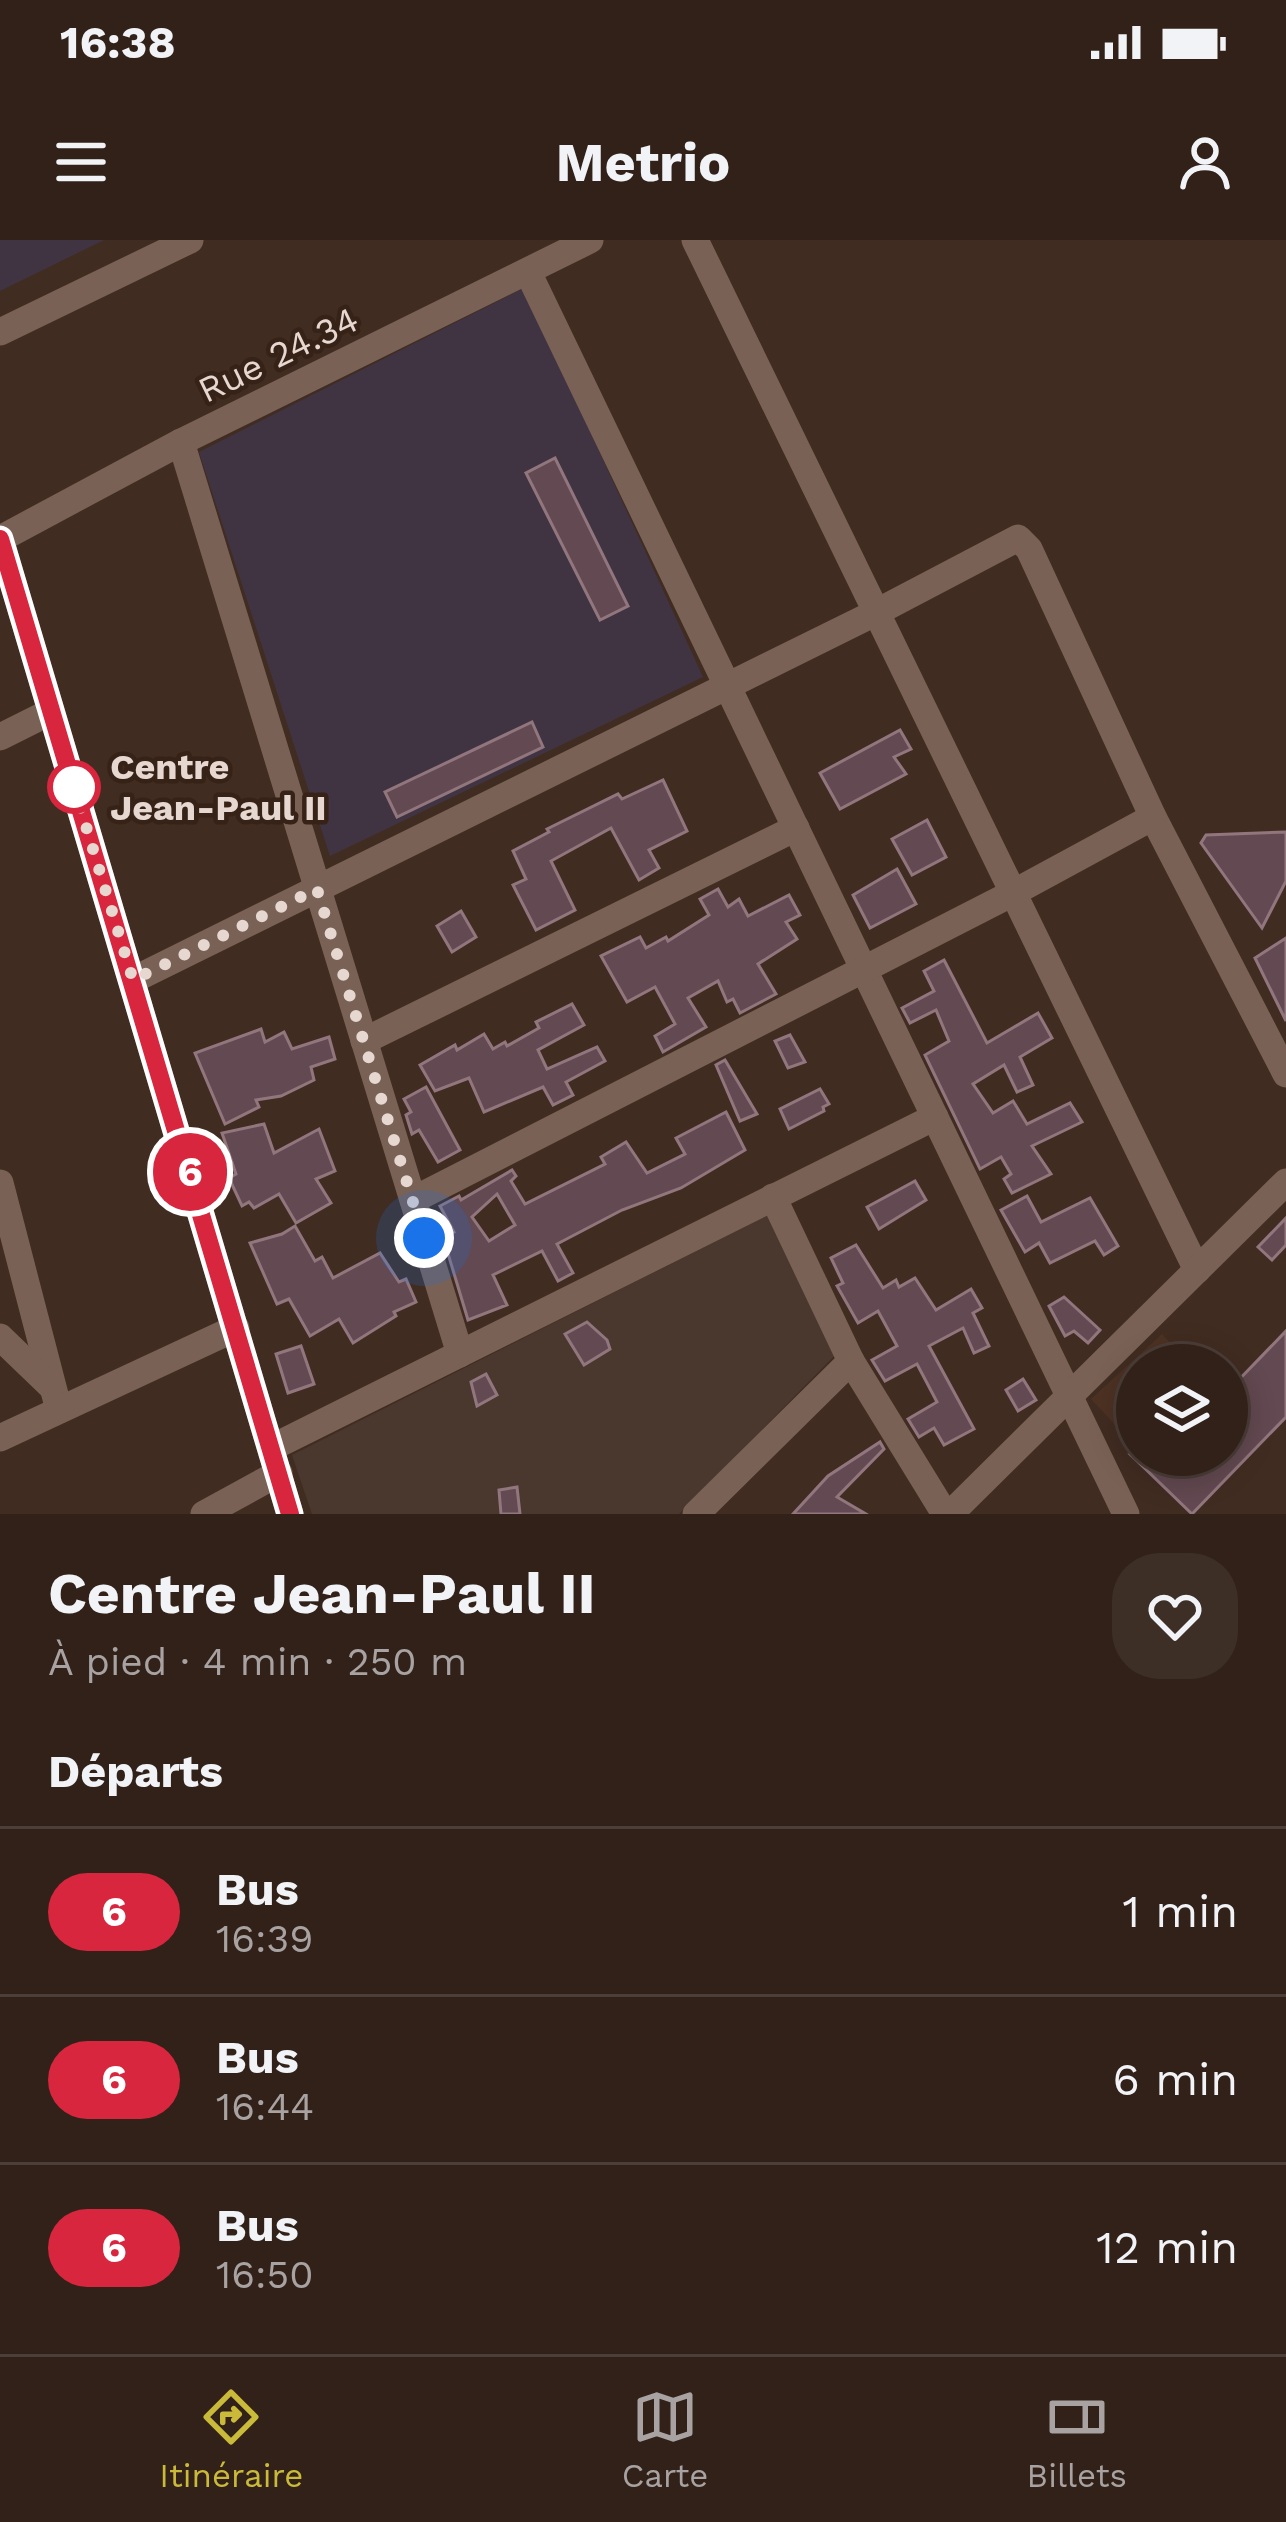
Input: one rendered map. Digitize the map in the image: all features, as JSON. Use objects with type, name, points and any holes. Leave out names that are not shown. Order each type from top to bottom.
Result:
[{"type":"street","points":[[0,332],[190,240]]},
{"type":"street","name":"Rue 24.34","points":[[0,539],[181,442],[590,240]]},
{"type":"street","points":[[695,240],[1197,1270]]},
{"type":"street","points":[[528,272],[1126,1514]]},
{"type":"street","points":[[181,442],[460,1354]]},
{"type":"street","points":[[133,980],[877,612],[1012,538],[1022,540],[1153,818],[1286,1074]]},
{"type":"street","points":[[0,539],[290,1514]]},
{"type":"street","points":[[0,737],[50,712]]},
{"type":"street","points":[[412,1199],[1153,818]]},
{"type":"street","points":[[364,1041],[796,828]]},
{"type":"street","points":[[204,1514],[275,1460],[460,1354],[935,1117]]},
{"type":"street","points":[[772,1198],[851,1361],[947,1514],[1286,1182]]},
{"type":"street","points":[[0,1183],[9,1258],[56,1399]]},
{"type":"street","points":[[0,1438],[56,1399],[236,1328]]},
{"type":"street","points":[[0,1337],[56,1399]]},
{"type":"street","points":[[696,1514],[851,1361]]},
{"type":"shaded area","points":[[0,240],[104,240],[0,291]]},
{"type":"shaded area","points":[[524,288],[703,677],[330,856],[199,452]]},
{"type":"shaded area","points":[[781,1208],[847,1343],[679,1514],[312,1514],[292,1455]]},
{"type":"shaded area","points":[[1162,1334],[1171,1344],[1151,1344]]},
{"type":"shaded area","points":[[1116,1376],[1116,1426],[1091,1399]]},
{"type":"building","points":[[555,458],[628,606],[600,620],[526,473]]},
{"type":"building","points":[[532,722],[543,747],[397,817],[385,792]]},
{"type":"building","points":[[900,730],[911,749],[894,757],[906,774],[840,809],[820,773]]},
{"type":"building","points":[[663,780],[687,831],[649,850],[659,868],[639,880],[611,828],[551,861],[575,910],[536,930],[513,885],[526,879],[513,851],[618,794],[622,799]]},
{"type":"building","points":[[927,820],[946,857],[912,875],[892,839]]},
{"type":"building","points":[[1286,832],[1286,881],[1262,928],[1201,843],[1206,835]]},
{"type":"building","points":[[897,869],[916,904],[870,928],[853,895]]},
{"type":"building","points":[[718,889],[728,907],[739,899],[748,916],[789,895],[800,915],[786,922],[797,939],[758,964],[776,994],[740,1013],[733,999],[727,1002],[718,981],[688,998],[706,1027],[663,1052],[655,1036],[675,1024],[655,987],[627,1002],[601,956],[640,937],[646,948],[666,937],[668,941],[709,915],[700,899]]},
{"type":"building","points":[[461,911],[476,937],[452,952],[437,926]]},
{"type":"building","points":[[1286,938],[1286,1021],[1255,958]]},
{"type":"building","points":[[944,960],[987,1043],[1038,1013],[1052,1038],[1020,1057],[1033,1085],[1017,1092],[1004,1065],[973,1084],[993,1113],[1013,1101],[1027,1124],[1070,1103],[1082,1122],[1032,1146],[1051,1174],[1012,1193],[1004,1179],[1011,1174],[1001,1157],[980,1169],[925,1055],[949,1041],[936,1010],[910,1023],[902,1008],[934,991],[924,971]]},
{"type":"building","points":[[572,1004],[584,1025],[538,1050],[547,1069],[597,1047],[605,1061],[566,1082],[573,1095],[553,1105],[543,1087],[484,1112],[469,1078],[435,1091],[420,1065],[484,1034],[493,1049],[505,1042],[507,1046],[539,1028],[536,1022]]},
{"type":"building","points":[[261,1029],[265,1042],[284,1032],[292,1049],[329,1037],[335,1059],[311,1067],[314,1080],[281,1096],[256,1100],[259,1107],[225,1124],[195,1053]]},
{"type":"building","points":[[790,1035],[805,1062],[788,1068],[775,1041]]},
{"type":"building","points":[[725,1060],[757,1114],[740,1121],[716,1065]]},
{"type":"building","points":[[426,1087],[460,1150],[438,1162],[419,1130],[412,1134],[406,1115],[411,1112],[404,1099]]},
{"type":"building","points":[[820,1089],[829,1104],[824,1111],[789,1129],[780,1109]]},
{"type":"building","points":[[726,1112],[745,1150],[681,1188],[622,1210],[557,1244],[573,1273],[558,1281],[542,1251],[493,1275],[507,1305],[468,1320],[443,1237],[454,1232],[440,1206],[459,1196],[461,1200],[512,1170],[516,1176],[511,1181],[525,1204],[605,1164],[601,1157],[626,1142],[647,1173],[685,1154],[676,1138]],"holes":[[[497,1194],[515,1225],[489,1241],[472,1217]]]},
{"type":"building","points":[[264,1124],[274,1153],[319,1129],[335,1171],[316,1179],[331,1203],[296,1223],[279,1194],[254,1208],[249,1202],[242,1206],[229,1178],[236,1174],[222,1133]]},
{"type":"building","points":[[915,1181],[926,1200],[879,1229],[867,1207]]},
{"type":"building","points":[[1027,1196],[1041,1222],[1090,1198],[1118,1246],[1104,1255],[1095,1241],[1050,1263],[1039,1243],[1025,1252],[1001,1210]]},
{"type":"building","points":[[1286,1218],[1286,1245],[1272,1260],[1258,1247]]},
{"type":"building","points":[[295,1226],[315,1261],[322,1257],[333,1278],[380,1253],[399,1282],[406,1279],[416,1302],[394,1312],[396,1316],[353,1343],[339,1319],[310,1336],[289,1299],[277,1304],[250,1243]]},
{"type":"building","points":[[856,1245],[883,1288],[896,1280],[899,1287],[915,1278],[936,1310],[971,1289],[982,1308],[973,1313],[989,1346],[974,1353],[963,1328],[929,1346],[974,1429],[944,1445],[934,1428],[919,1437],[908,1419],[937,1402],[917,1364],[885,1381],[872,1360],[897,1346],[878,1311],[858,1323],[837,1286],[843,1283],[831,1258]]},
{"type":"building","points":[[1064,1297],[1100,1330],[1088,1343],[1074,1331],[1065,1336],[1049,1306]]},
{"type":"building","points":[[587,1322],[610,1349],[584,1365],[565,1334]]},
{"type":"building","points":[[1286,1331],[1286,1417],[1248,1456],[1248,1370]]},
{"type":"building","points":[[301,1346],[314,1384],[288,1393],[276,1354]]},
{"type":"building","points":[[486,1374],[497,1395],[477,1406],[471,1382]]},
{"type":"building","points":[[1023,1379],[1036,1400],[1018,1411],[1006,1390]]},
{"type":"building","points":[[880,1442],[884,1449],[837,1497],[866,1514],[793,1514],[828,1476]]},
{"type":"building","points":[[1153,1476],[1229,1476],[1192,1514]]},
{"type":"building","points":[[517,1487],[520,1514],[501,1514],[499,1490]]},
{"type":"bus line","name":"6","points":[[0,539],[290,1514]]},
{"type":"place","name":"Centre Jean-Paul II","points":[[74,787]]},
{"type":"route","points":[[74,787],[133,980],[317,889],[424,1238]]}]
